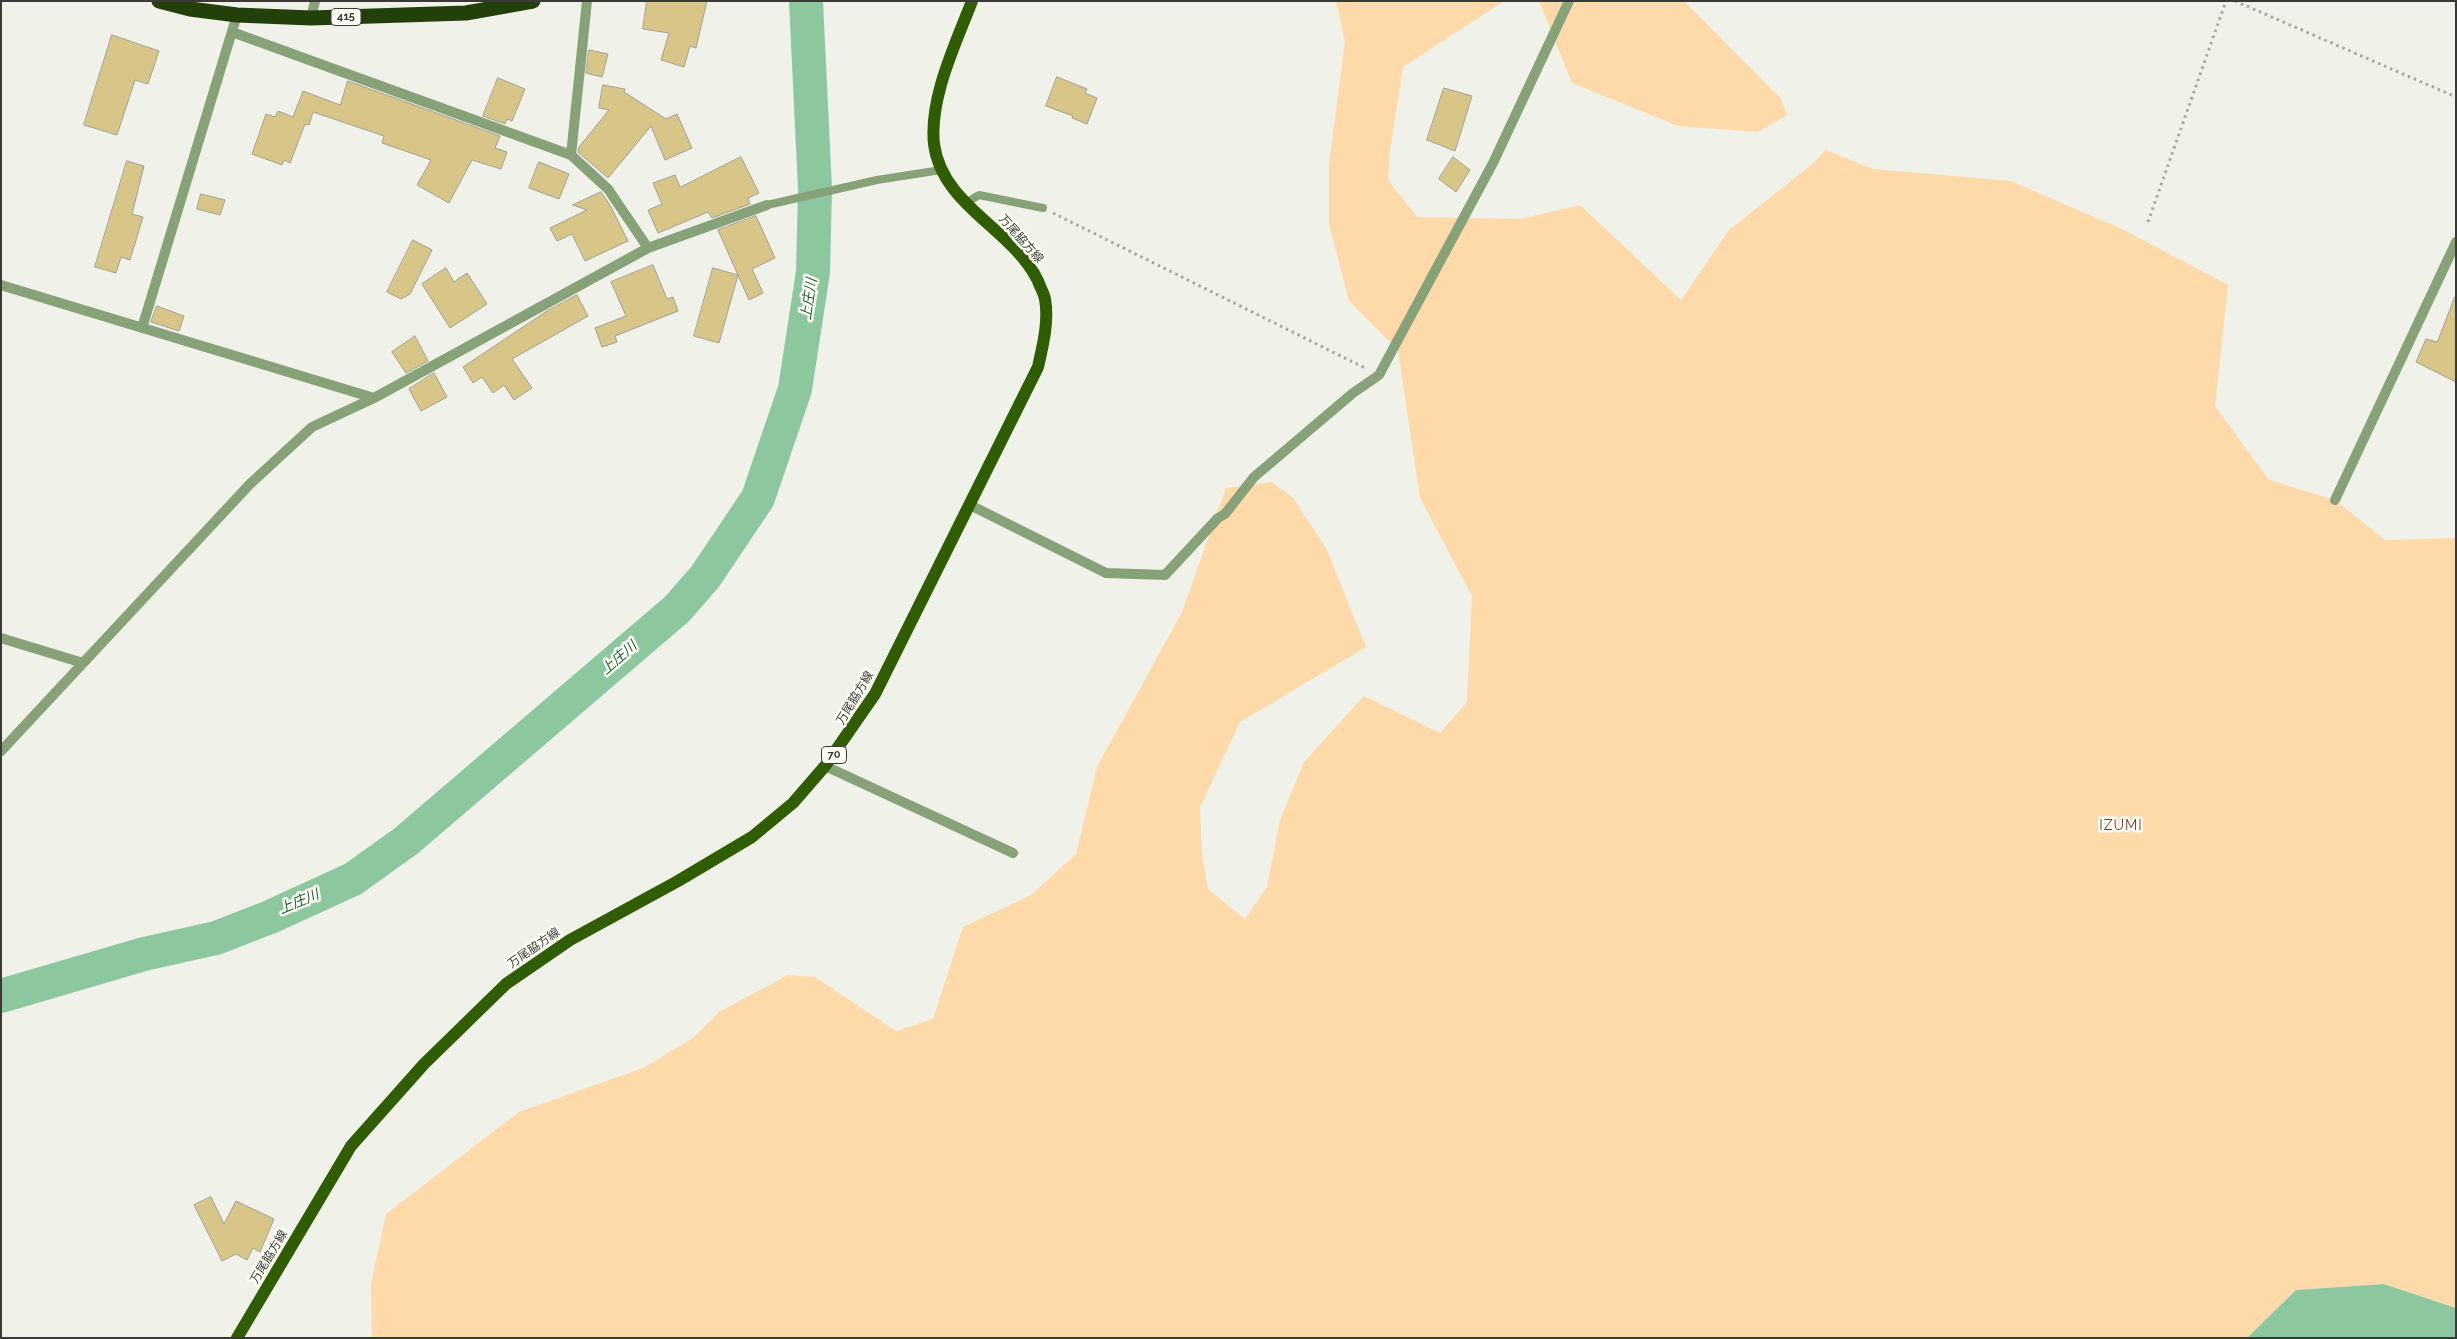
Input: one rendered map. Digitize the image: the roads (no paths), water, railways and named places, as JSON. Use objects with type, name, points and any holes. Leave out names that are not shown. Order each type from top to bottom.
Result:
[{"type":"highway","name":"415","points":[[159,1],[237,15],[311,18],[466,13],[533,1]]},
{"type":"main road","name":"万尾脇方線","points":[[237,1338],[351,1146],[424,1064],[506,984],[570,940],[678,881],[752,836],[793,803],[826,766],[875,694],[1038,367],[1046,315],[1045,297],[1032,269],[1009,243],[966,203],[941,170],[934,144],[934,118],[946,72],[972,1]]},
{"type":"street","points":[[311,18],[315,1]]},
{"type":"street","points":[[571,155],[588,1]]},
{"type":"street","points":[[970,505],[1106,572],[1165,575],[1218,518],[1225,514],[1254,477],[1353,393],[1379,375],[1493,163],[1569,1]]},
{"type":"street","points":[[142,328],[237,15]]},
{"type":"street","points":[[232,32],[571,155],[608,189],[648,248]]},
{"type":"street","points":[[1,751],[250,484],[312,427],[374,398],[648,248],[768,205]]},
{"type":"street","points":[[2335,500],[2456,242]]},
{"type":"street","points":[[1,285],[374,398]]},
{"type":"street","points":[[1,638],[83,662]]},
{"type":"street","points":[[826,766],[1013,853]]},
{"type":"lane","points":[[768,205],[877,180],[941,170]]},
{"type":"lane","points":[[966,203],[979,194],[1044,208]]},
{"type":"waterway","name":"上庄川","points":[[1,996],[144,954],[216,938],[270,917],[353,879],[406,841],[677,609],[705,577],[758,498],[795,389],[813,272],[815,189],[806,1]]},
{"type":"district","name":"IZUMI","points":[[2121,826]]}]
